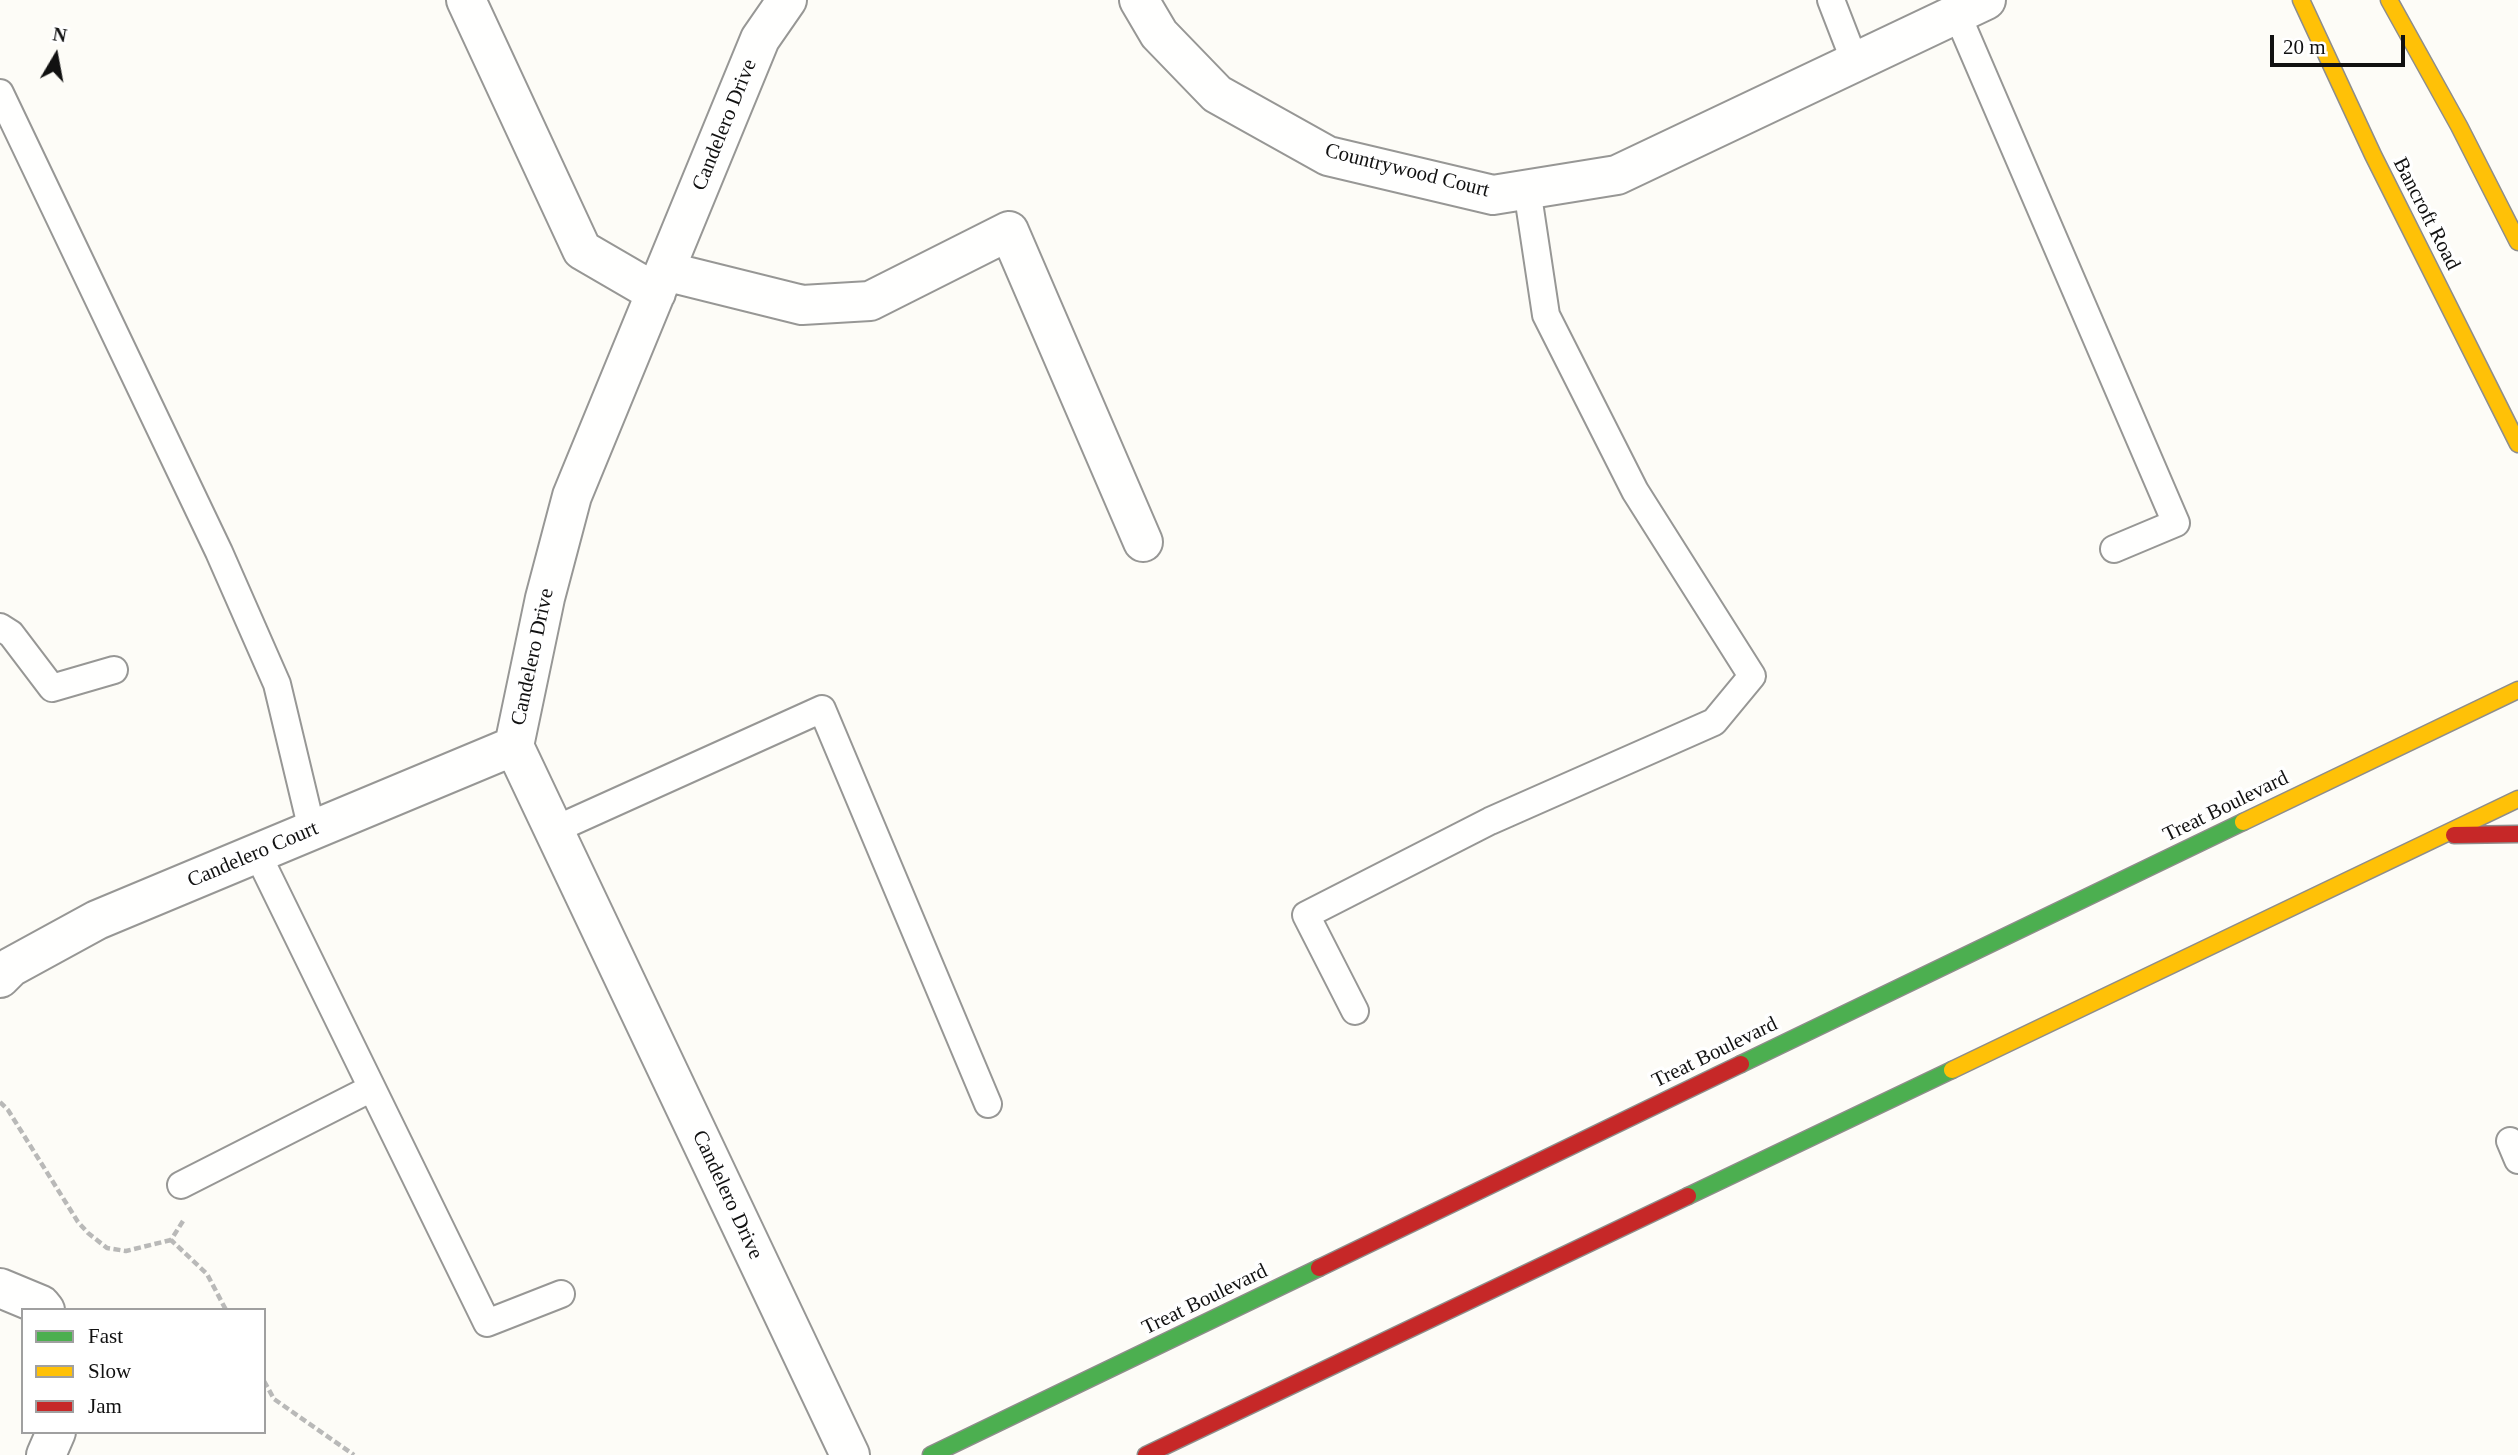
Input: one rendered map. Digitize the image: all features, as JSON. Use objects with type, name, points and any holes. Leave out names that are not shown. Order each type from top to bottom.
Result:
[{"type":"main road","name":"Bancroft Road","points":[[2301,0],[2373,155],[2518,444]]},
{"type":"main road","points":[[2389,0],[2459,126],[2518,242]]},
{"type":"main road","name":"Treat Boulevard","points":[[931,1455],[2518,690]]},
{"type":"main road","points":[[1146,1455],[2518,799]]},
{"type":"main road","points":[[2441,836],[2518,834]]},
{"type":"street","points":[[466,0],[582,250],[660,282],[802,305],[870,301],[1009,231],[1143,542]]},
{"type":"street","name":"Candelero Drive","points":[[787,0],[760,39],[572,495],[545,597],[514,746],[850,1455]]},
{"type":"street","name":"Countrywood Court","points":[[1139,0],[1159,34],[1217,94],[1328,156],[1493,195],[1617,175],[1972,7]]},
{"type":"street","name":"Candelero Court","points":[[4,964],[97,919],[514,746]]},
{"type":"street","points":[[0,1288],[43,1308]]},
{"type":"street","points":[[46,1455],[56,1434]]},
{"type":"lane","points":[[1832,0],[1855,62]]},
{"type":"lane","points":[[1972,7],[2176,523],[2114,549]]},
{"type":"lane","points":[[0,93],[219,552],[277,684],[312,830]]},
{"type":"lane","points":[[1355,1011],[1306,915],[1490,821],[1714,722],[1752,676],[1635,491],[1546,315],[1527,189]]},
{"type":"lane","points":[[0,627],[11,634],[51,688],[114,670]]},
{"type":"lane","points":[[554,830],[822,709],[988,1104]]},
{"type":"lane","points":[[257,853],[487,1323],[561,1294]]},
{"type":"lane","points":[[181,1185],[372,1088]]},
{"type":"path","points":[[0,1102],[8,1110],[78,1223],[107,1248],[126,1251],[171,1240],[183,1222],[186,1208],[181,1185]]},
{"type":"path","points":[[171,1240],[207,1274],[225,1308]]},
{"type":"path","points":[[266,1385],[274,1399],[354,1455]]},
{"type":"traffic: fast","points":[[1741,1064],[2243,822]]},
{"type":"traffic: fast","points":[[1688,1196],[1952,1070]]},
{"type":"traffic: fast","points":[[931,1455],[1319,1268]]},
{"type":"traffic: slow","points":[[2301,0],[2373,155],[2518,444]]},
{"type":"traffic: slow","points":[[2389,0],[2459,126],[2518,242]]},
{"type":"traffic: slow","points":[[2243,822],[2518,690]]},
{"type":"traffic: slow","points":[[1952,1070],[2518,799]]},
{"type":"traffic: jam","points":[[2454,835],[2518,834]]},
{"type":"traffic: jam","points":[[1319,1268],[1741,1064]]},
{"type":"traffic: jam","points":[[1146,1455],[1688,1196]]}]
